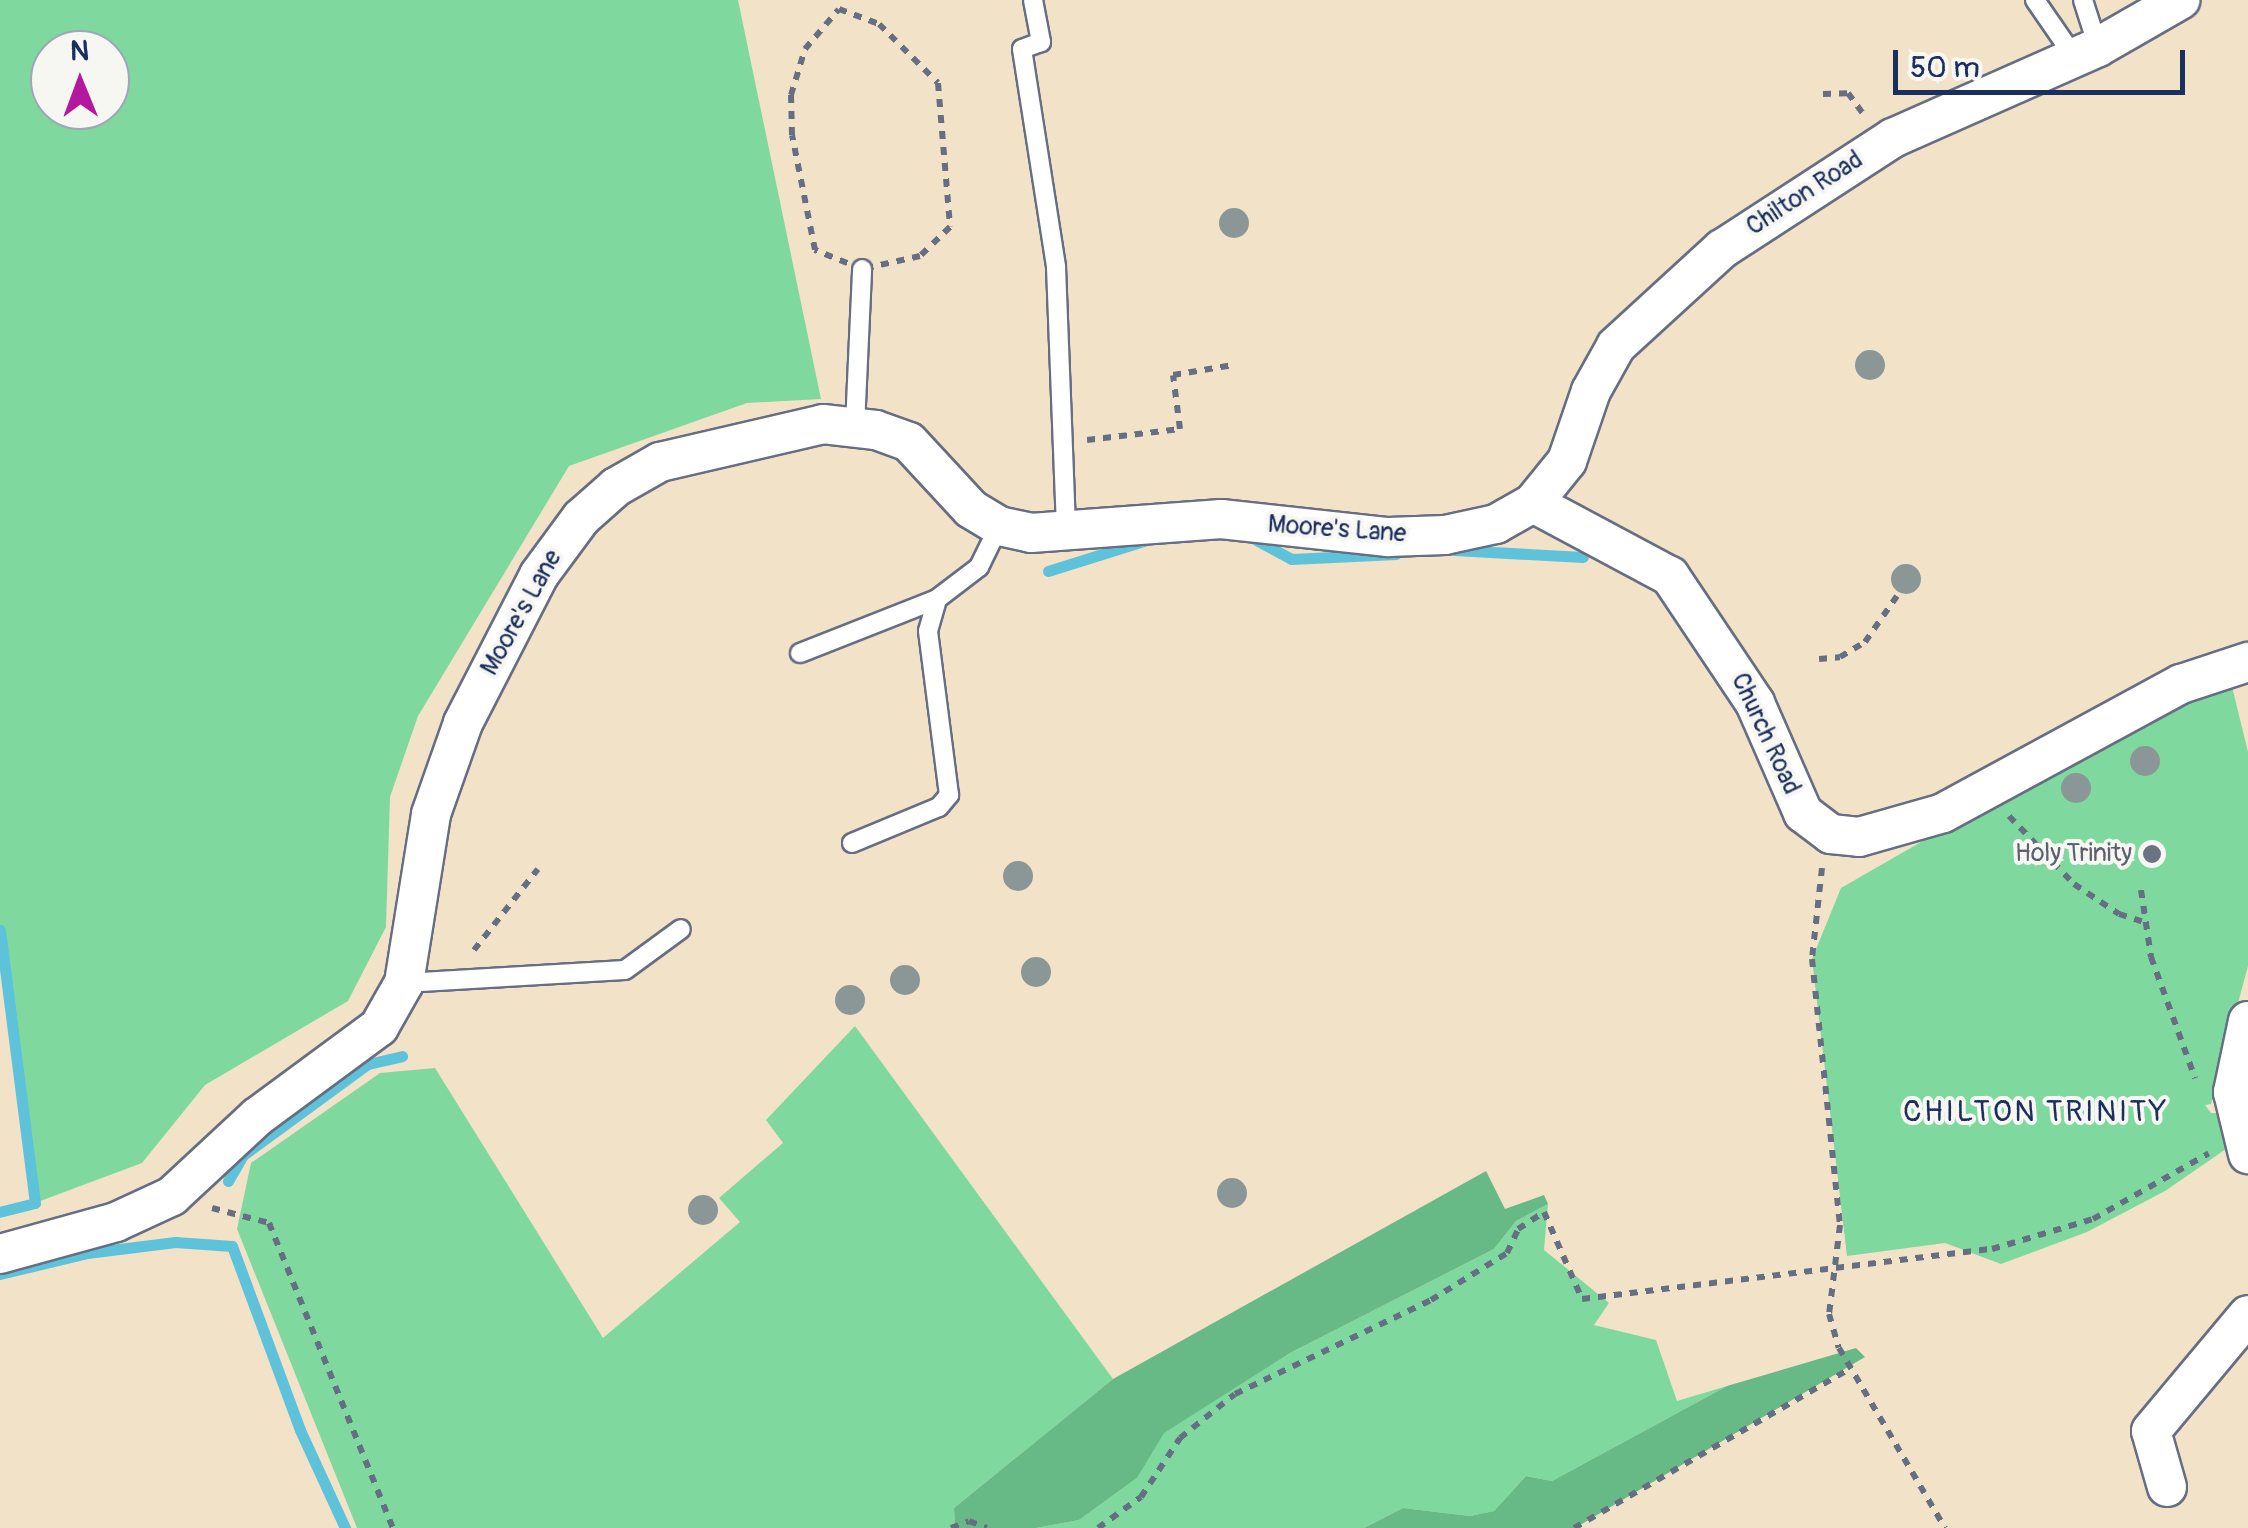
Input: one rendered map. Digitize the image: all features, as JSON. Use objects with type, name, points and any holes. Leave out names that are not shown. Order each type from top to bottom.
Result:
[{"type":"street","name":"Chilton Road","points":[[1533,504],[1567,461],[1591,390],[1616,346],[1673,288],[1782,207],[1893,138],[2087,52],[2180,0]]},
{"type":"street","name":"Moore's Lane","points":[[0,1254],[116,1222],[172,1196],[258,1116],[379,1027],[404,983],[432,814],[463,724],[539,575],[581,518],[660,462],[797,426],[855,426],[909,442],[971,509],[999,526],[1030,533],[1221,519],[1331,534],[1445,535],[1496,524],[1533,504]]},
{"type":"street","name":"Church Road","points":[[1533,504],[1670,576],[1754,704],[1803,813],[1831,834]]},
{"type":"street","points":[[1831,834],[1859,837],[1894,830],[1988,790],[2181,684],[2248,662]]},
{"type":"street","points":[[2241,1136],[2248,1021]]},
{"type":"street","points":[[2167,1487],[2151,1430],[2248,1315]]},
{"type":"lane","points":[[1033,0],[1041,42],[1022,49],[1056,267],[1066,530]]},
{"type":"lane","points":[[2036,0],[2087,52]]},
{"type":"lane","points":[[2083,0],[2087,52]]},
{"type":"lane","points":[[855,426],[862,269]]},
{"type":"lane","points":[[800,654],[937,599],[979,567],[999,526]]},
{"type":"lane","points":[[852,844],[939,807],[949,795],[928,631],[937,599]]},
{"type":"lane","points":[[404,983],[624,970],[680,930]]},
{"type":"path","points":[[838,4],[879,24],[938,83],[950,227],[920,256],[862,269],[815,250],[792,134],[791,96],[806,49],[838,4]]},
{"type":"path","points":[[1062,443],[1180,428],[1173,375],[1233,366]]},
{"type":"path","points":[[1819,659],[1840,657],[1866,642],[1897,596]]},
{"type":"path","points":[[1988,790],[2074,884],[2119,914],[2148,924]]},
{"type":"path","points":[[1831,834],[1814,900],[1812,959],[1840,1225],[1828,1314],[1851,1368],[1945,1528]]},
{"type":"path","points":[[464,962],[538,868]]},
{"type":"path","points":[[1098,1528],[1141,1497],[1180,1438],[1236,1394],[1431,1300],[1507,1253],[1518,1229],[1544,1212],[1582,1299],[1807,1276],[1992,1249],[2093,1218],[2241,1136],[2205,1104],[2151,957],[2141,890]]},
{"type":"path","points":[[172,1196],[269,1223],[393,1528]]},
{"type":"path","points":[[1574,1528],[1851,1368]]},
{"type":"path","points":[[951,1528],[969,1521],[987,1528]]},
{"type":"green space","points":[[0,0],[738,0],[821,399],[747,403],[569,466],[418,716],[390,797],[386,927],[348,1001],[205,1085],[142,1163],[35,1203],[0,930]]},
{"type":"green space","points":[[2227,666],[2248,752],[2248,966],[2211,1104],[2205,1105],[2211,1113],[2234,1114],[2242,1138],[2165,1191],[2087,1232],[2001,1264],[1945,1243],[1847,1256],[1812,959],[1841,888]]},
{"type":"green space","points":[[855,1026],[1113,1379],[954,1508],[955,1528],[357,1528],[237,1229],[251,1163],[380,1073],[435,1068],[603,1338],[740,1222],[719,1198],[783,1143],[766,1120]]},
{"type":"green space","points":[[1486,1171],[1505,1209],[1544,1195],[1548,1204],[1516,1221],[1494,1249],[1290,1353],[1164,1433],[1137,1478],[1079,1520],[1036,1528],[955,1528],[954,1508],[1113,1379]]},
{"type":"green space","points":[[1548,1204],[1544,1250],[1609,1303],[1594,1325],[1656,1340],[1677,1401],[1727,1386],[1552,1481],[1526,1476],[1494,1511],[1470,1516],[1403,1508],[1364,1528],[1036,1528],[1079,1520],[1137,1478],[1163,1433],[1290,1353],[1494,1249],[1516,1221]]},
{"type":"green space","points":[[1856,1348],[1865,1357],[1575,1528],[1364,1528],[1403,1508],[1470,1516],[1494,1511],[1526,1476],[1552,1481],[1727,1386]]},
{"type":"waterway","points":[[1256,540],[1291,559],[1396,554]]},
{"type":"waterway","points":[[1048,571],[1144,541]]},
{"type":"waterway","points":[[1454,550],[1583,557]]},
{"type":"waterway","points":[[0,930],[35,1203],[0,1212]]},
{"type":"waterway","points":[[228,1181],[243,1155],[368,1064],[402,1056]]},
{"type":"waterway","points":[[0,1274],[87,1253],[175,1242],[232,1246],[300,1430],[345,1528]]},
{"type":"place","name":"Holy Trinity","points":[[2152,854]]},
{"type":"district","name":"CHILTON TRINITY","points":[[2036,1112]]}]
